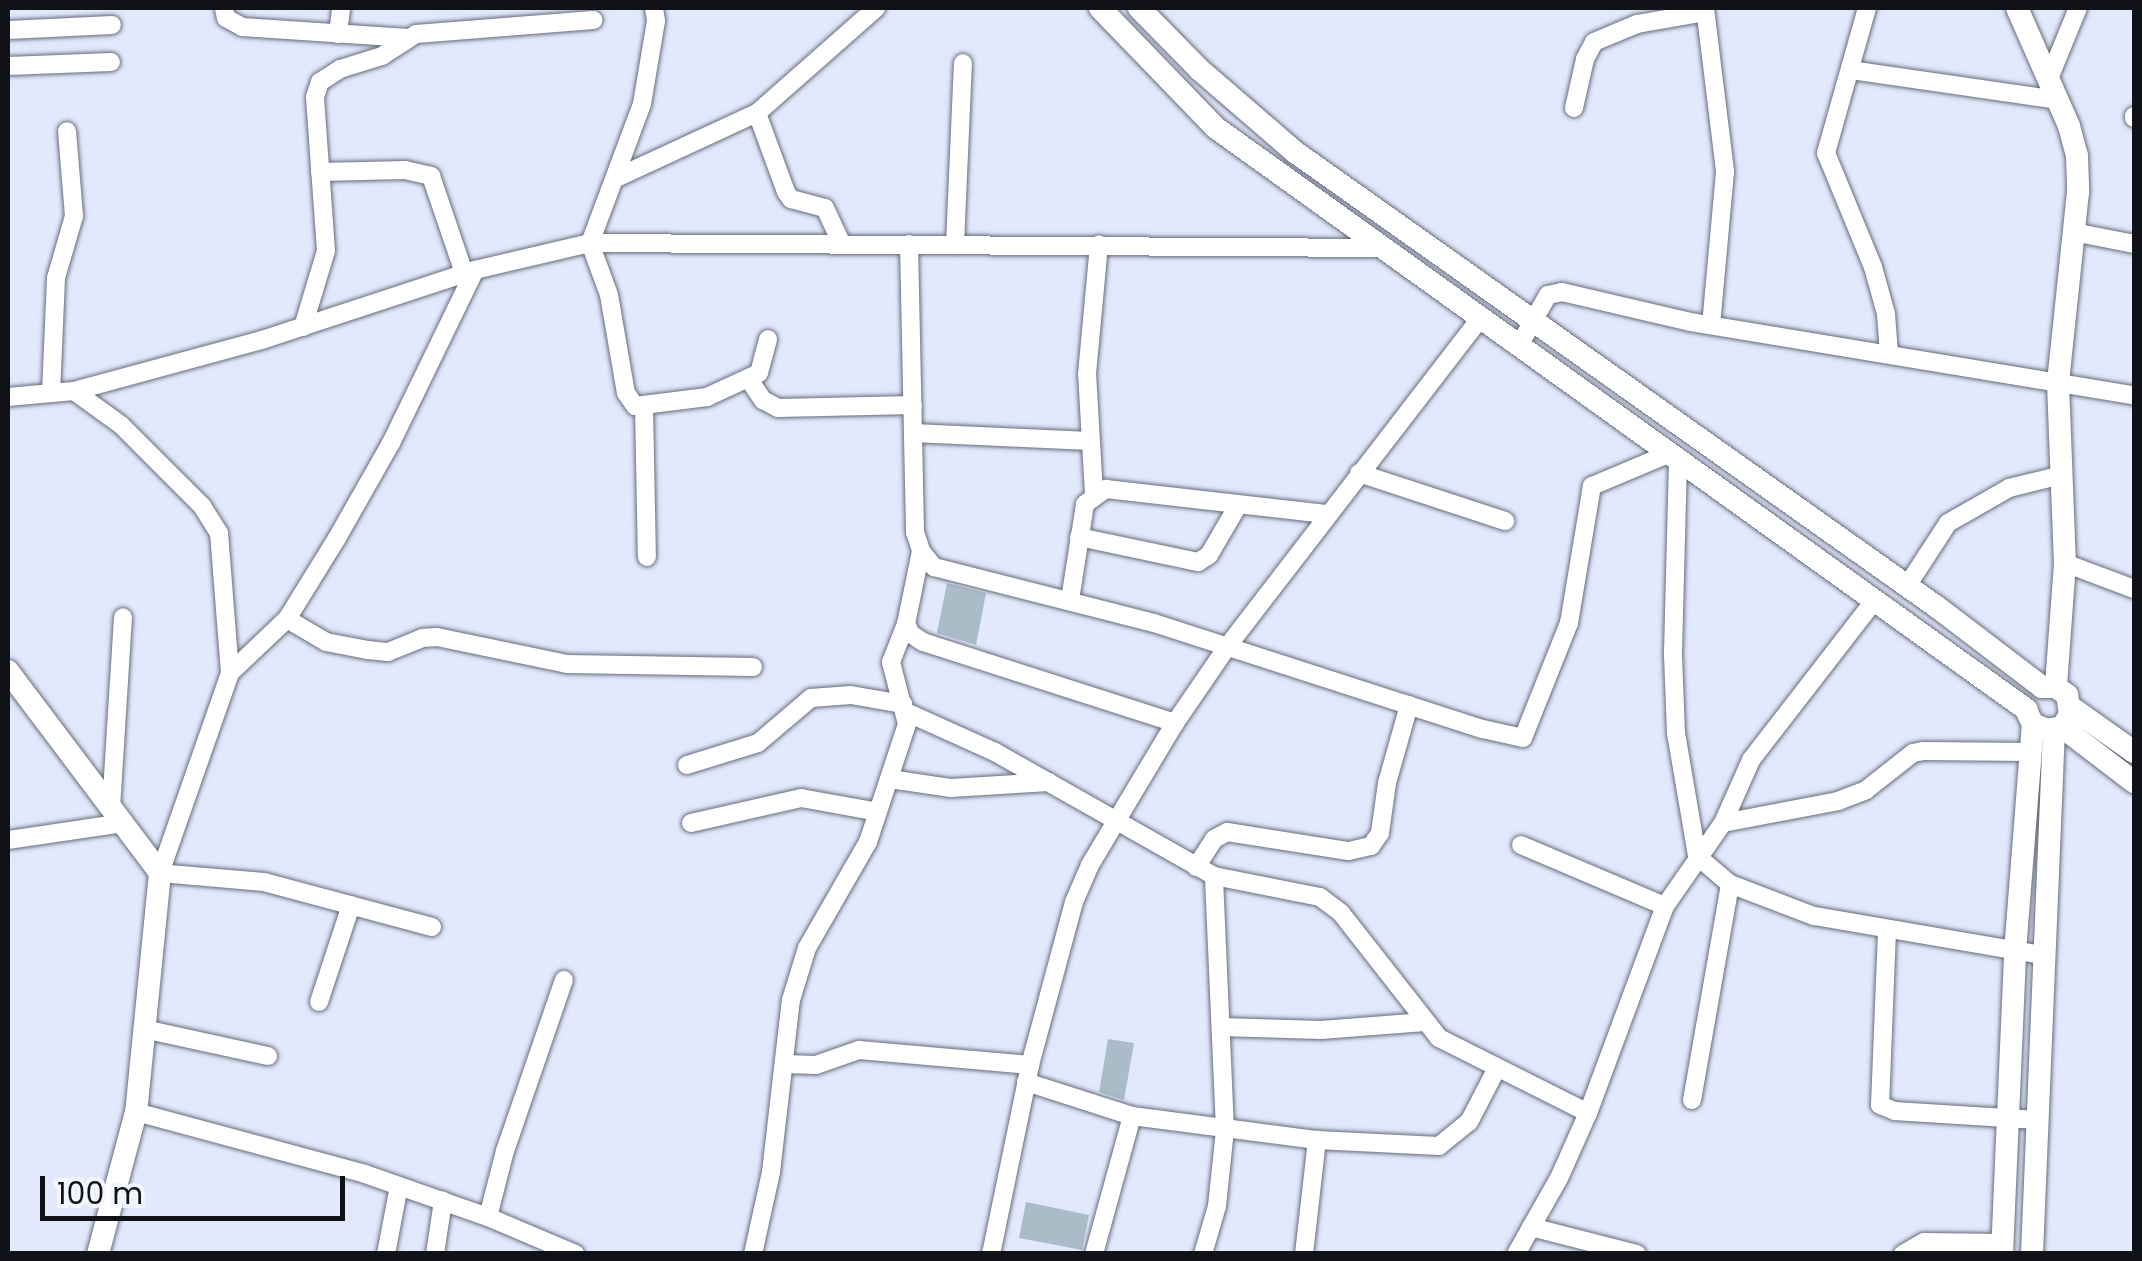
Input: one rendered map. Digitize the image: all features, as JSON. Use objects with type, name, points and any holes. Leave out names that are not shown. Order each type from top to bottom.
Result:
[{"type":"street","points":[[224,8],[226,18],[242,27],[408,38]]},
{"type":"street","points":[[338,34],[341,8]]},
{"type":"street","points":[[654,8],[656,21],[642,104],[590,243],[609,295],[626,393],[635,406],[707,396],[763,368],[768,339]]},
{"type":"street","points":[[614,179],[757,113],[876,8]]},
{"type":"street","points":[[1100,8],[1216,128],[1873,602],[2134,782]]},
{"type":"street","points":[[1139,8],[1251,118],[2049,687],[2067,694],[2031,752],[2015,952],[2002,1248],[1924,1242],[1903,1254]]},
{"type":"street","points":[[1867,8],[1826,153],[1873,267],[1886,314],[1888,354]]},
{"type":"street","points":[[2017,8],[2077,156],[2058,384],[2065,563],[2049,687]]},
{"type":"street","points":[[2052,90],[2078,8]]},
{"type":"street","points":[[1574,108],[1584,59],[1594,42],[1637,24],[1705,10],[1724,172],[1711,326]]},
{"type":"street","points":[[302,327],[326,251],[316,97],[320,82],[340,69],[382,56],[408,38],[432,31],[593,20]]},
{"type":"street","points":[[8,30],[112,25]]},
{"type":"street","points":[[8,66],[111,62]]},
{"type":"street","points":[[954,245],[962,64]]},
{"type":"street","points":[[1850,70],[2052,90]]},
{"type":"street","points":[[757,113],[786,192],[791,199],[825,208],[842,244]]},
{"type":"street","points":[[51,394],[56,278],[74,216],[67,131]]},
{"type":"street","points":[[230,673],[287,619],[391,443],[469,272],[431,176],[405,170],[320,172]]},
{"type":"street","points":[[2073,232],[2134,244]]},
{"type":"street","points":[[8,397],[74,390],[302,327],[469,272],[590,243],[1380,248]]},
{"type":"street","points":[[909,244],[915,532],[921,552],[934,567],[1070,600],[1523,738],[1569,622],[1592,486],[1673,458]]},
{"type":"street","points":[[1094,494],[1087,374],[1099,246]]},
{"type":"street","points":[[1518,347],[1552,291],[1711,326],[2134,395]]},
{"type":"street","points":[[991,1254],[1028,1074],[1074,902],[1175,722],[1326,514],[1480,320]]},
{"type":"street","points":[[748,378],[768,405],[778,408],[912,405]]},
{"type":"street","points":[[74,390],[120,425],[202,506],[219,533],[230,673],[160,873],[136,1112],[98,1254]]},
{"type":"street","points":[[644,406],[647,557]]},
{"type":"street","points":[[913,433],[1090,441]]},
{"type":"street","points":[[1673,458],[1676,733],[1697,856],[1730,884],[1814,916],[2043,955]]},
{"type":"street","points":[[1359,473],[1505,521]]},
{"type":"street","points":[[1907,586],[1948,523],[2009,488],[2062,476]]},
{"type":"street","points":[[1070,600],[1085,504],[1106,489],[1237,507],[1326,514]]},
{"type":"street","points":[[1079,537],[1198,562],[1209,555],[1237,507]]},
{"type":"street","points":[[752,1254],[771,1172],[791,1000],[807,948],[868,842],[907,724],[891,662],[906,624],[921,552]]},
{"type":"street","points":[[2065,563],[2134,589]]},
{"type":"street","points":[[1516,1254],[1588,1113],[1665,906],[1723,824],[1751,760],[1873,602]]},
{"type":"street","points":[[117,816],[123,616]]},
{"type":"street","points":[[287,619],[326,642],[368,650],[388,652],[422,638],[437,638],[567,664],[753,668]]},
{"type":"street","points":[[906,624],[923,642],[1175,722]]},
{"type":"street","points":[[8,671],[160,873],[264,882],[432,927]]},
{"type":"street","points":[[2049,687],[2031,695],[2049,720],[2134,752]]},
{"type":"street","points":[[687,765],[758,742],[811,698],[851,695],[904,708],[1118,818],[1214,876],[1320,897],[1341,913],[1439,1038],[1588,1113]]},
{"type":"street","points":[[1196,867],[1214,838],[1228,832],[1349,851],[1371,846],[1380,832],[1386,783],[1410,705]]},
{"type":"street","points":[[2032,1254],[2049,720]]},
{"type":"street","points":[[1723,824],[1838,802],[1866,790],[1913,754],[1923,751],[2031,752]]},
{"type":"street","points":[[890,779],[951,788],[1049,782]]},
{"type":"street","points":[[691,823],[801,798],[878,812]]},
{"type":"street","points":[[8,840],[117,816]]},
{"type":"street","points":[[1521,845],[1665,906]]},
{"type":"street","points":[[1204,1254],[1217,1206],[1225,1130],[1214,876]]},
{"type":"street","points":[[1692,1100],[1730,884]]},
{"type":"street","points":[[319,1002],[351,906]]},
{"type":"street","points":[[1887,931],[1880,1106],[1896,1112],[2037,1120]]},
{"type":"street","points":[[488,1217],[505,1151],[564,980]]},
{"type":"street","points":[[1220,1027],[1321,1030],[1425,1022]]},
{"type":"street","points":[[2012,1022],[2040,1023]]},
{"type":"street","points":[[144,1028],[268,1056]]},
{"type":"street","points":[[784,1064],[816,1065],[859,1050],[1028,1074],[1132,1116],[1317,1140],[1439,1146],[1469,1122],[1496,1070]]},
{"type":"street","points":[[136,1112],[254,1141],[399,1186],[488,1217],[569,1252]]},
{"type":"street","points":[[1094,1254],[1132,1116]]},
{"type":"street","points":[[1304,1254],[1317,1140]]},
{"type":"street","points":[[386,1254],[399,1186]]},
{"type":"street","points":[[434,1254],[443,1201]]},
{"type":"street","points":[[2004,1214],[2034,1214]]},
{"type":"street","points":[[1532,1228],[1637,1254]]},
{"type":"building","points":[[947,583],[986,593],[976,645],[937,633]]},
{"type":"building","points":[[1108,1039],[1134,1043],[1124,1100],[1099,1092]]},
{"type":"building","points":[[1026,1202],[1089,1215],[1082,1250],[1019,1238]]}]
